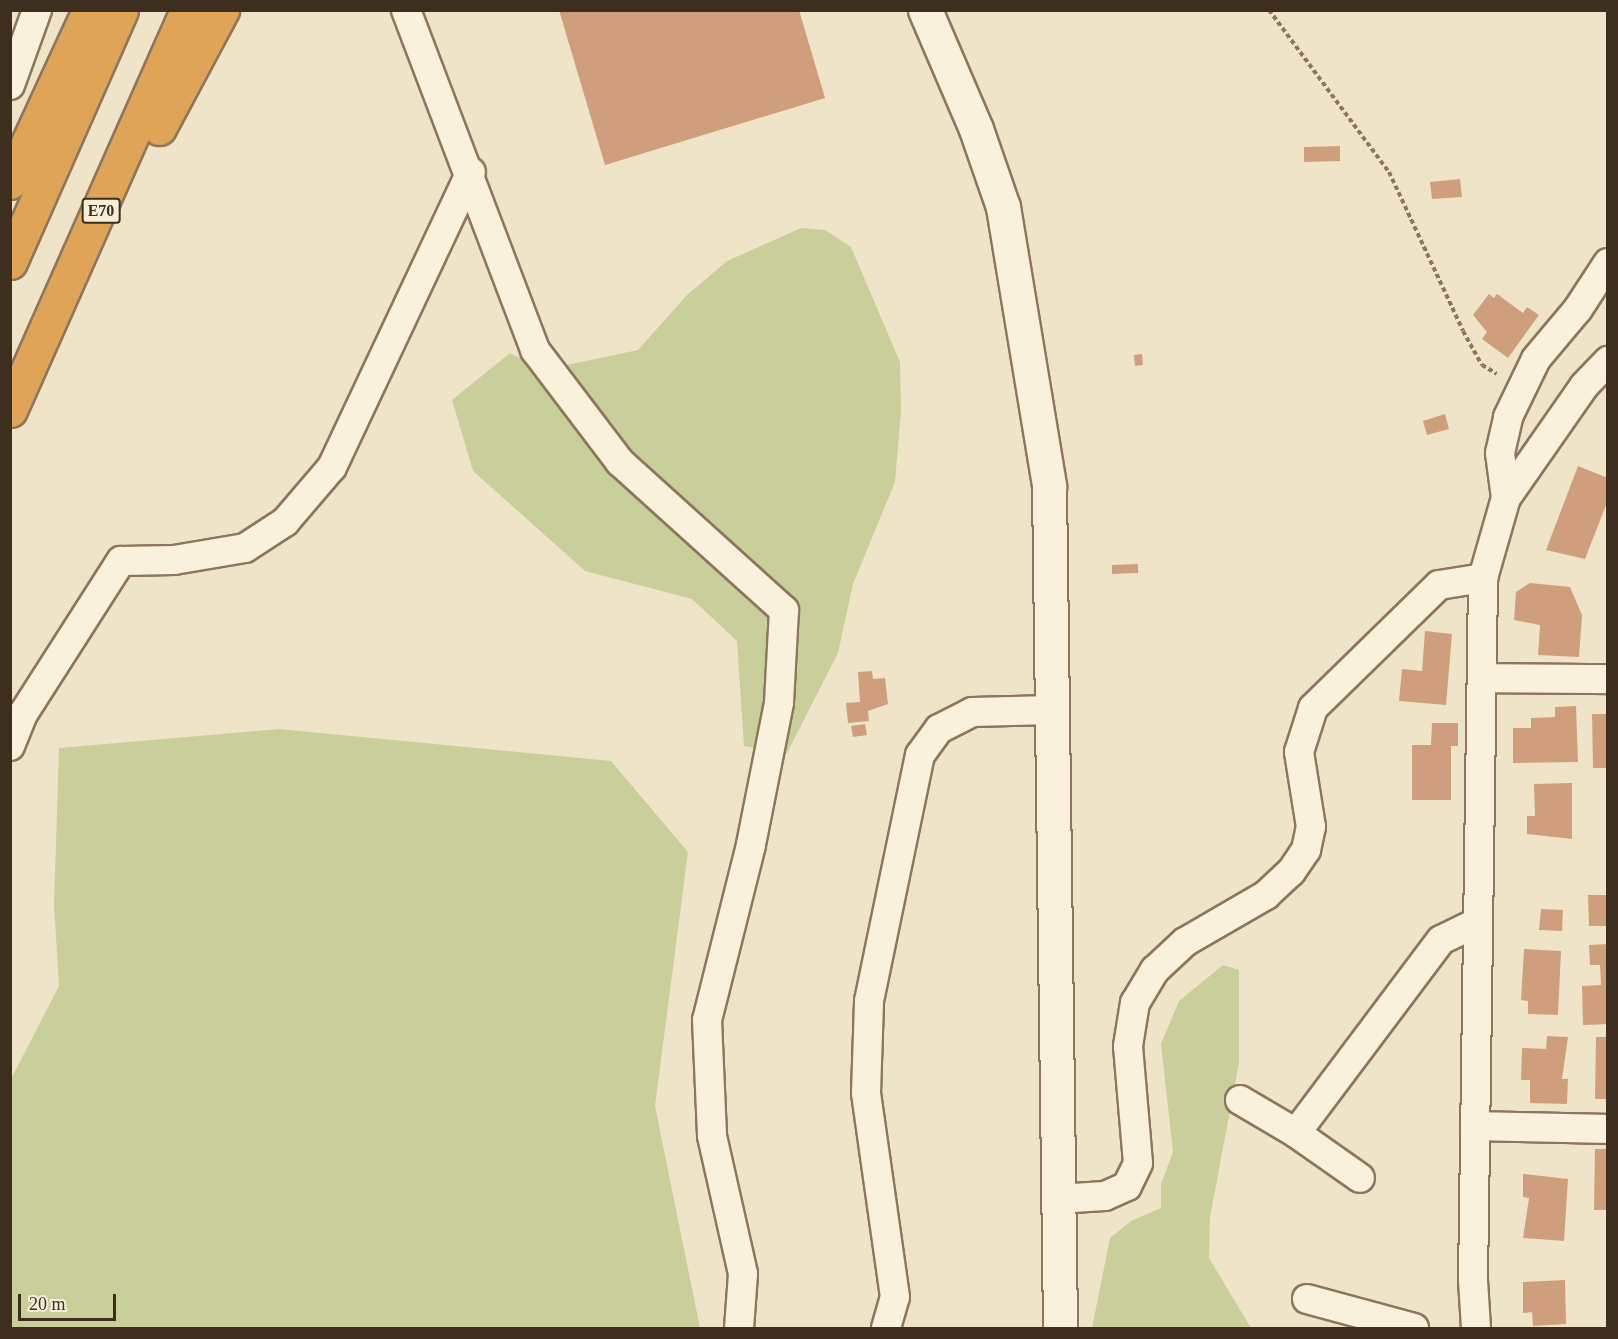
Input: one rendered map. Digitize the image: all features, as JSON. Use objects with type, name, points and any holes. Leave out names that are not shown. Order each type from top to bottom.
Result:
[{"type":"highway","points":[[10,182],[88,10]]},
{"type":"highway","points":[[10,262],[121,10]]},
{"type":"highway","name":"E70","points":[[10,410],[40,348],[187,10]]},
{"type":"highway","points":[[40,348],[222,10]]},
{"type":"street","points":[[10,85],[38,10]]},
{"type":"street","points":[[406,10],[471,172],[535,350],[620,462],[784,610],[778,703],[751,845],[707,1020],[712,1136],[743,1274],[739,1329]]},
{"type":"street","points":[[925,10],[976,129],[1003,207],[1049,486],[1060,1329]]},
{"type":"street","points":[[10,746],[23,714],[121,561],[174,560],[245,548],[285,522],[332,467],[471,172]]},
{"type":"street","points":[[1506,498],[1500,453],[1521,388],[1536,359],[1578,309],[1608,263]]},
{"type":"street","points":[[1476,1329],[1475,1126],[1484,578],[1506,498],[1564,412],[1608,361]]},
{"type":"street","points":[[1058,1199],[1105,1196],[1127,1186],[1138,1162],[1128,1046],[1136,1003],[1155,970],[1185,942],[1266,895],[1291,872],[1306,850],[1311,827],[1299,752],[1313,708],[1439,585],[1484,578]]},
{"type":"street","points":[[1482,678],[1608,679]]},
{"type":"street","points":[[886,1329],[895,1297],[866,1093],[869,1001],[920,755],[939,729],[972,712],[1052,710]]},
{"type":"street","points":[[1296,1133],[1441,940],[1478,922]]},
{"type":"street","points":[[1240,1100],[1296,1133],[1360,1178]]},
{"type":"street","points":[[1475,1126],[1608,1129]]},
{"type":"street","points":[[1307,1299],[1413,1329]]},
{"type":"path","points":[[1269,10],[1389,172],[1482,364],[1521,388]]},
{"type":"green space","points":[[801,228],[825,230],[851,247],[900,362],[901,411],[895,482],[853,584],[838,653],[787,753],[744,746],[737,641],[692,599],[585,571],[473,471],[452,400],[510,353],[543,370],[638,350],[687,295],[727,261]]},
{"type":"green space","points":[[279,729],[611,761],[688,852],[655,1106],[700,1328],[11,1328],[11,1079],[59,986],[54,904],[59,748]]},
{"type":"green space","points":[[1223,965],[1239,970],[1239,1063],[1210,1217],[1209,1258],[1251,1328],[1092,1328],[1110,1238],[1131,1221],[1161,1208],[1161,1184],[1173,1152],[1161,1044],[1179,1001]]},
{"type":"building","points":[[559,10],[799,10],[825,98],[605,165]]},
{"type":"building","points":[[1340,146],[1340,161],[1304,162],[1304,147]]},
{"type":"building","points":[[1460,179],[1462,197],[1432,199],[1430,182]]},
{"type":"building","points":[[1489,294],[1494,298],[1497,294],[1523,313],[1527,307],[1539,315],[1508,358],[1482,339],[1487,332],[1473,315]]},
{"type":"building","points":[[1142,354],[1143,365],[1135,366],[1134,355]]},
{"type":"building","points":[[1445,414],[1449,429],[1427,435],[1423,421]]},
{"type":"building","points":[[1578,466],[1608,478],[1608,500],[1585,559],[1546,550]]},
{"type":"building","points":[[1138,564],[1138,573],[1112,574],[1112,565]]},
{"type":"building","points":[[1530,583],[1570,587],[1582,615],[1579,657],[1538,655],[1540,625],[1514,620],[1516,592]]},
{"type":"building","points":[[1425,631],[1452,634],[1446,705],[1399,701],[1402,669],[1422,671]]},
{"type":"building","points":[[872,671],[873,679],[885,678],[888,704],[868,711],[869,721],[848,723],[846,703],[860,702],[858,672]]},
{"type":"building","points":[[1576,706],[1578,762],[1513,763],[1513,728],[1531,728],[1531,718],[1555,717],[1555,707]]},
{"type":"building","points":[[1592,714],[1608,714],[1608,768],[1593,768]]},
{"type":"building","points":[[1432,723],[1458,723],[1458,746],[1451,746],[1451,800],[1412,800],[1412,745],[1431,745]]},
{"type":"building","points":[[865,724],[867,735],[853,737],[851,726]]},
{"type":"building","points":[[1572,783],[1572,839],[1527,834],[1527,816],[1535,816],[1534,784]]},
{"type":"building","points":[[1588,895],[1608,895],[1608,926],[1589,926]]},
{"type":"building","points":[[1541,909],[1563,910],[1562,931],[1539,930]]},
{"type":"building","points":[[1608,944],[1608,1024],[1583,1025],[1582,986],[1601,985],[1600,965],[1590,965],[1589,945]]},
{"type":"building","points":[[1524,949],[1561,951],[1558,1015],[1528,1014],[1528,1001],[1521,1000]]},
{"type":"building","points":[[1547,1036],[1568,1037],[1562,1079],[1568,1079],[1567,1104],[1530,1103],[1530,1080],[1521,1080],[1522,1048],[1546,1049]]},
{"type":"building","points":[[1596,1037],[1608,1037],[1607,1099],[1595,1099]]},
{"type":"building","points":[[1595,1149],[1608,1149],[1608,1210],[1594,1210]]},
{"type":"building","points":[[1523,1174],[1568,1179],[1564,1241],[1523,1238],[1529,1198],[1523,1197]]},
{"type":"building","points":[[1565,1280],[1566,1324],[1533,1326],[1532,1312],[1523,1313],[1523,1282]]}]
